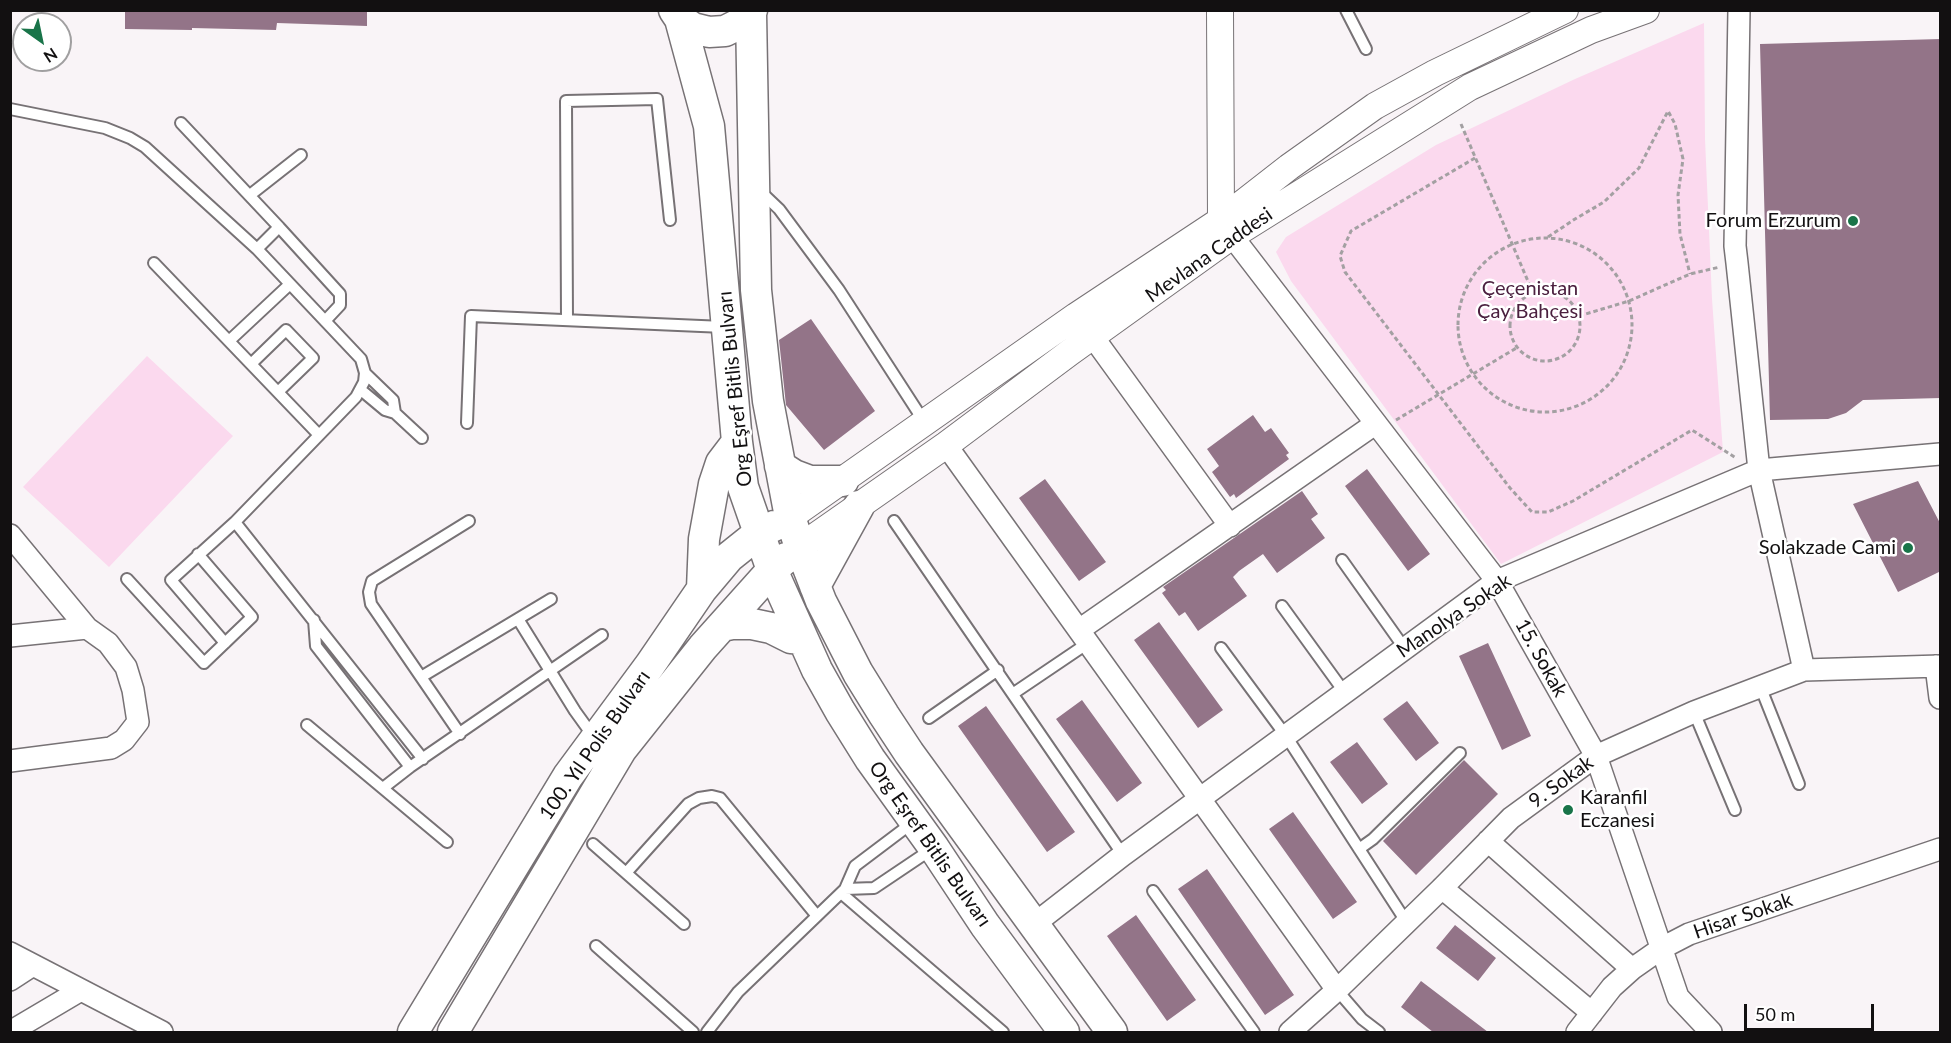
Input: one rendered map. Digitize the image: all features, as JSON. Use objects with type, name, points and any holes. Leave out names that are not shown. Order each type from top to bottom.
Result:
[{"type":"main road","points":[[677,15],[693,28],[709,32],[725,31],[739,24],[751,12]]},
{"type":"main road","points":[[751,12],[756,290],[768,401],[790,517],[800,547],[815,586],[858,673],[884,715],[909,753],[1112,1032]]},
{"type":"main road","name":"Org Eşref Bitlis Bulvarı","points":[[677,15],[710,126],[737,442],[743,487],[772,570],[817,670],[870,759],[934,848],[985,925],[1064,1032]]},
{"type":"main road","points":[[702,589],[704,539],[714,484],[721,464],[737,442]]},
{"type":"main road","points":[[780,465],[794,475],[810,481],[843,481]]},
{"type":"main road","points":[[815,586],[859,506]]},
{"type":"main road","name":"100. Yıl Polis Bulvarı","points":[[414,1032],[568,776],[650,665],[702,589],[729,557],[759,533],[790,517]]},
{"type":"main road","points":[[453,1032],[621,750],[722,626],[772,570],[800,547]]},
{"type":"main road","points":[[722,626],[752,624],[771,628],[791,638],[803,639]]},
{"type":"street","points":[[1220,10],[1226,228]]},
{"type":"street","name":"Mevlana Caddesi","points":[[800,547],[946,445],[1093,337],[1226,228],[1289,167],[1375,106],[1435,73],[1565,10]]},
{"type":"street","name":"Mevlana Caddesi","points":[[790,517],[1076,316],[1470,87],[1591,30],[1646,10]]},
{"type":"street","points":[[1739,10],[1735,246],[1756,471],[1804,670]]},
{"type":"street","name":"15. Sokak","points":[[1226,228],[1497,581],[1596,756],[1678,997],[1711,1032]]},
{"type":"street","points":[[1093,337],[1230,526]]},
{"type":"street","points":[[1084,636],[1230,526],[1377,427]]},
{"type":"street","points":[[946,445],[1337,990]]},
{"type":"street","name":"Manolya Sokak","points":[[1034,925],[1124,855],[1497,581],[1756,471],[1941,454]]},
{"type":"street","points":[[10,535],[87,628],[108,644],[126,668],[133,690],[138,722],[124,740],[111,748],[10,761]]},
{"type":"street","points":[[10,636],[87,628]]},
{"type":"street","points":[[1938,666],[1941,698]]},
{"type":"street","name":"9. Sokak","points":[[1290,1032],[1407,923],[1511,818],[1596,756],[1694,712],[1804,670],[1938,666]]},
{"type":"street","points":[[1488,841],[1632,969]]},
{"type":"street","name":"Hisar Sokak","points":[[1577,1032],[1612,987],[1632,969],[1662,948],[1689,934],[1941,849]]},
{"type":"street","points":[[1442,888],[1593,1013]]},
{"type":"street","points":[[10,953],[162,1032]]},
{"type":"street","points":[[10,980],[33,965]]},
{"type":"street","points":[[10,1032],[81,990]]},
{"type":"lane","points":[[1346,10],[1366,49]]},
{"type":"lane","points":[[567,320],[566,101],[657,99],[670,220]]},
{"type":"lane","points":[[10,109],[92,124],[130,138],[159,158],[256,249],[361,359],[365,374],[361,390],[236,522],[171,580],[225,643]]},
{"type":"lane","points":[[181,123],[340,294],[340,305],[325,321]]},
{"type":"lane","points":[[250,195],[301,155]]},
{"type":"lane","points":[[754,184],[779,209],[839,290],[925,424]]},
{"type":"lane","points":[[256,249],[279,227]]},
{"type":"lane","points":[[154,263],[320,435]]},
{"type":"lane","points":[[229,341],[290,284]]},
{"type":"lane","points":[[467,423],[471,316],[727,327]]},
{"type":"lane","points":[[251,364],[286,330],[293,337],[313,358],[278,392]]},
{"type":"lane","points":[[365,374],[393,400],[395,413]]},
{"type":"lane","points":[[361,390],[385,410],[395,413],[422,438]]},
{"type":"lane","points":[[460,734],[370,604],[369,586],[372,581],[469,521]]},
{"type":"lane","points":[[894,521],[1124,855]]},
{"type":"lane","points":[[236,522],[423,759]]},
{"type":"lane","points":[[127,579],[204,663],[252,616],[198,554]]},
{"type":"lane","points":[[1342,560],[1406,649]]},
{"type":"lane","points":[[421,677],[551,599]]},
{"type":"lane","points":[[1282,606],[1345,693]]},
{"type":"lane","points":[[314,619],[316,646],[410,767]]},
{"type":"lane","points":[[519,619],[575,711],[596,739]]},
{"type":"lane","points":[[383,788],[602,635]]},
{"type":"lane","points":[[1014,693],[1084,636]]},
{"type":"lane","points":[[1221,648],[1286,736],[1407,923]]},
{"type":"lane","points":[[929,718],[998,670]]},
{"type":"lane","points":[[1760,686],[1799,784]]},
{"type":"lane","points":[[1694,712],[1735,810]]},
{"type":"lane","points":[[307,724],[447,842]]},
{"type":"lane","points":[[1359,849],[1373,839],[1460,753]]},
{"type":"lane","points":[[626,873],[688,804],[704,796],[720,798],[817,916]]},
{"type":"lane","points":[[707,1032],[738,992],[843,891],[855,866],[915,821]]},
{"type":"lane","points":[[593,844],[684,924]]},
{"type":"lane","points":[[843,891],[874,888],[934,848]]},
{"type":"lane","points":[[843,891],[1003,1032]]},
{"type":"lane","points":[[1153,891],[1254,1032]]},
{"type":"lane","points":[[596,946],[693,1032]]},
{"type":"lane","points":[[1337,990],[1362,1020],[1379,1032]]},
{"type":"path","points":[[1548,237],[1604,202],[1639,168],[1668,111],[1675,124],[1683,159],[1678,195],[1680,234],[1690,274]]},
{"type":"path","points":[[1461,124],[1533,293]]},
{"type":"path","points":[[1475,158],[1351,231],[1340,256],[1345,272],[1510,488],[1532,512],[1548,512],[1573,501],[1692,430],[1756,471]]},
{"type":"path","points":[[1548,237],[1575,242],[1600,256],[1619,278],[1629,301],[1632,333],[1625,361],[1609,385],[1586,402],[1559,412],[1530,412],[1502,402],[1479,384],[1464,360],[1457,332],[1460,303],[1472,276],[1492,255],[1512,244],[1548,237]]},
{"type":"path","points":[[1579,317],[1629,301],[1690,274],[1737,263]]},
{"type":"path","points":[[1550,291],[1561,294],[1570,301],[1579,317],[1580,331],[1576,342],[1560,357],[1538,360],[1526,355],[1512,337],[1510,325],[1513,313],[1519,303],[1533,293],[1550,291]]},
{"type":"path","points":[[1377,427],[1518,347]]},
{"type":"green space","name":"Çeçenistan Çay Bahçesi","points":[[1704,23],[1705,139],[1712,299],[1723,452],[1501,564],[1291,281],[1276,252],[1286,237],[1436,145],[1575,79]]},
{"type":"green space","points":[[147,356],[233,436],[109,567],[23,487]]},
{"type":"building","points":[[125,10],[367,10],[367,26],[277,23],[276,30],[125,29]]},
{"type":"building","name":"Forum Erzurum","points":[[1941,39],[1941,398],[1863,400],[1846,413],[1828,419],[1770,420],[1760,44]]},
{"type":"building","points":[[811,319],[875,411],[824,450],[786,405],[779,340]]},
{"type":"building","points":[[1253,415],[1265,432],[1271,428],[1289,453],[1286,455],[1289,459],[1236,498],[1234,494],[1230,497],[1212,472],[1219,466],[1207,449]]},
{"type":"building","points":[[1367,469],[1430,554],[1408,571],[1345,486]]},
{"type":"building","points":[[1045,479],[1106,562],[1079,581],[1019,498]]},
{"type":"building","name":"Solakzade Cami","points":[[1918,481],[1941,525],[1941,571],[1898,592],[1853,504]]},
{"type":"building","points":[[1302,491],[1318,514],[1311,519],[1325,538],[1277,573],[1263,554],[1239,571],[1233,577],[1247,596],[1198,631],[1185,612],[1179,616],[1162,593],[1166,590],[1163,587]]},
{"type":"building","points":[[1159,622],[1223,710],[1198,728],[1134,640]]},
{"type":"building","points":[[1488,643],[1531,736],[1502,750],[1459,656]]},
{"type":"building","points":[[1082,700],[1142,783],[1117,802],[1056,719]]},
{"type":"building","points":[[1407,701],[1439,743],[1416,761],[1383,719]]},
{"type":"building","points":[[986,706],[1075,832],[1047,852],[958,726]]},
{"type":"building","points":[[1357,742],[1388,784],[1362,804],[1330,762]]},
{"type":"building","points":[[1464,760],[1498,794],[1416,875],[1383,841]]},
{"type":"building","points":[[1293,812],[1357,902],[1333,919],[1269,829]]},
{"type":"building","points":[[1207,869],[1294,995],[1265,1015],[1178,889]]},
{"type":"building","points":[[1136,915],[1196,1000],[1167,1021],[1107,936]]},
{"type":"building","points":[[1455,925],[1496,958],[1478,981],[1436,948]]},
{"type":"building","points":[[1421,981],[1488,1032],[1433,1032],[1401,1007]]},
{"type":"place","name":"Forum Erzurum","points":[[1853,221]]},
{"type":"place","name":"Solakzade Cami","points":[[1908,548]]},
{"type":"place","name":"Karanfil Eczanesi","points":[[1568,810]]}]
